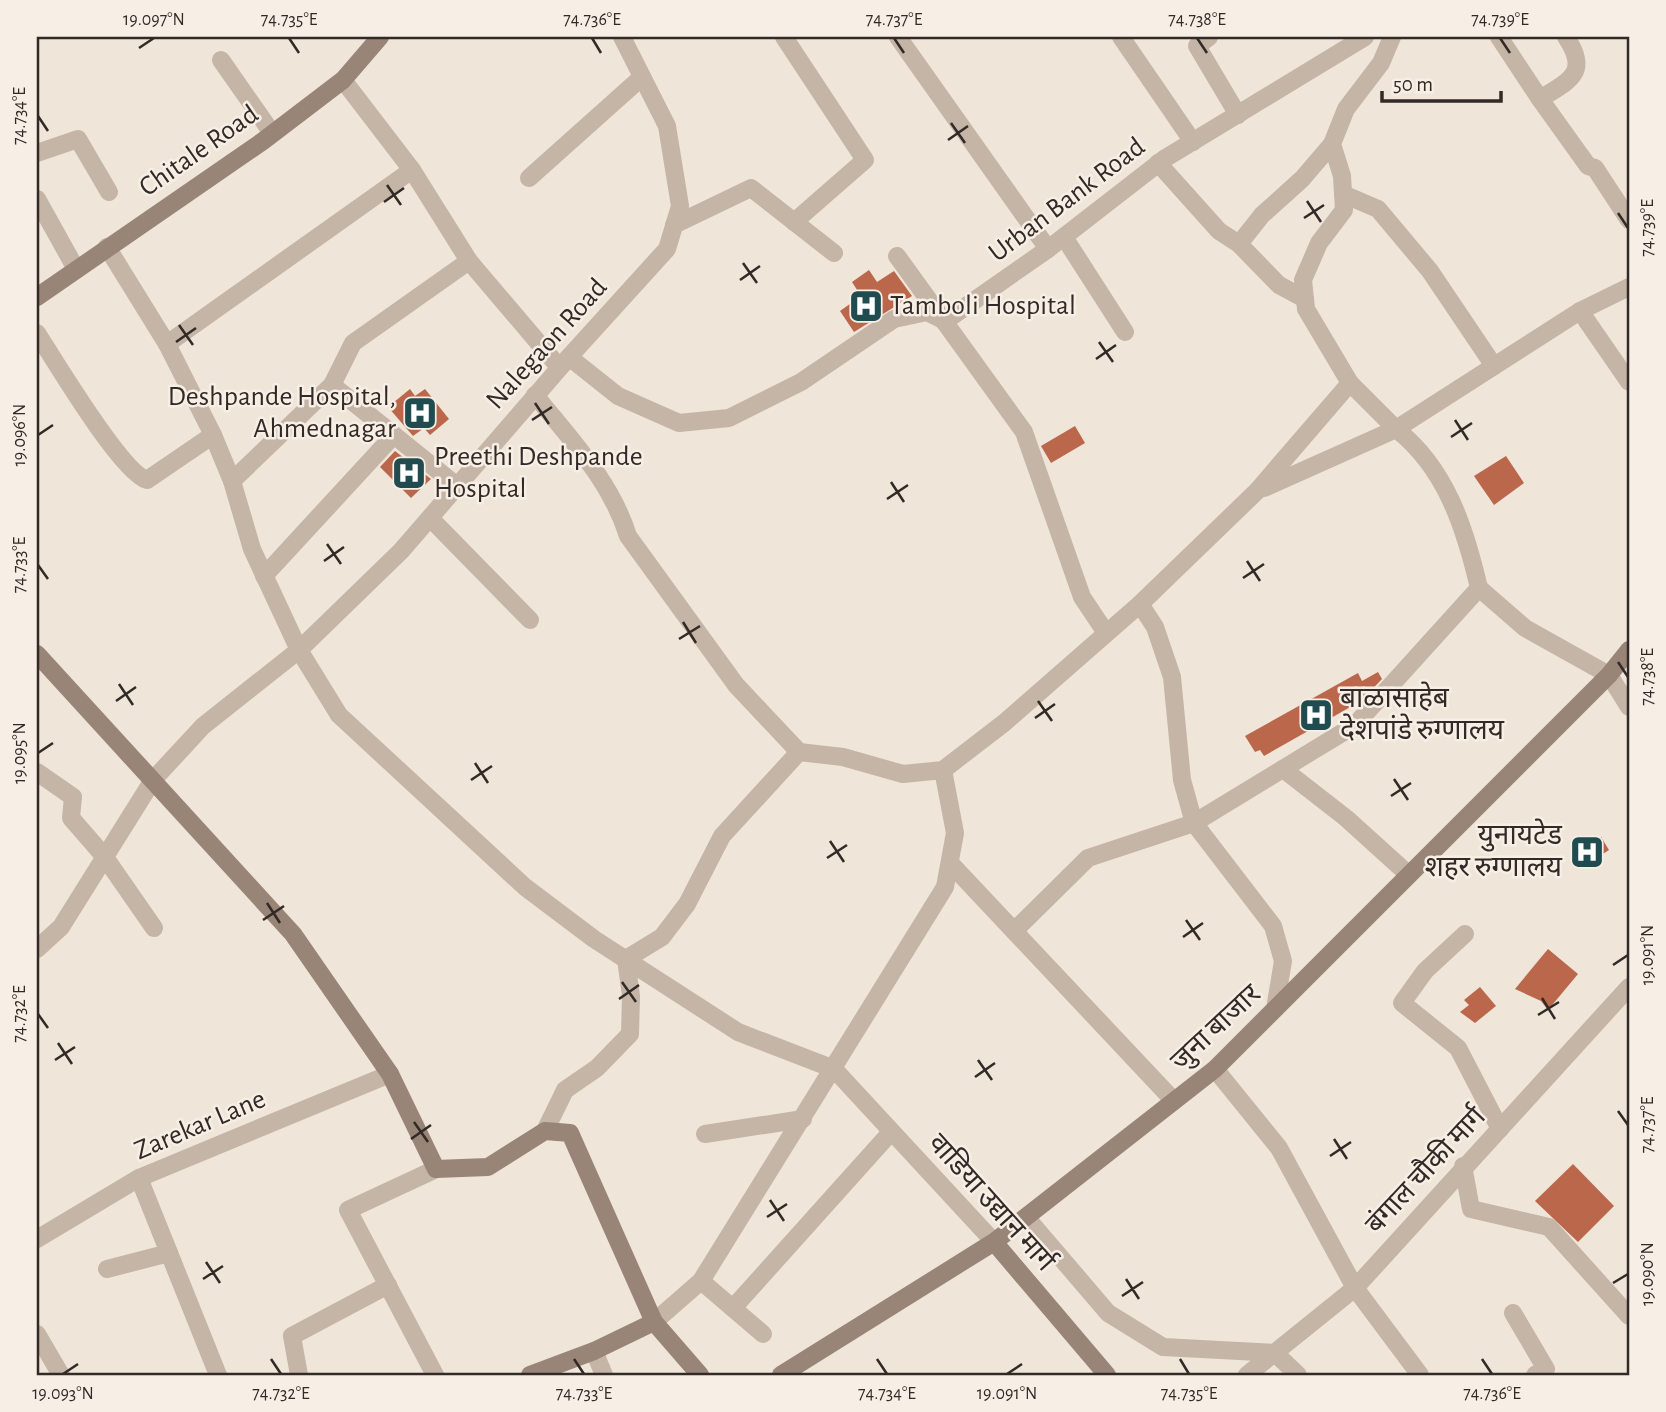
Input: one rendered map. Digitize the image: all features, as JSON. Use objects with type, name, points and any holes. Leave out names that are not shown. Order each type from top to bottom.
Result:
[{"type":"street","name":"Chitale Road","points":[[37,297],[272,134],[343,80],[380,37]]},
{"type":"street","name":"Nalegaon Road","points":[[37,948],[61,926],[153,780],[202,726],[299,650],[401,551],[564,362],[667,249],[680,206],[667,126],[622,37]]},
{"type":"street","points":[[784,37],[865,160],[794,222]]},
{"type":"street","points":[[898,37],[1048,249]]},
{"type":"street","points":[[1121,37],[1193,142]]},
{"type":"street","points":[[1209,37],[1197,46],[1238,115]]},
{"type":"street","name":"Urban Bank Road","points":[[945,321],[1048,249],[1158,163],[1365,37]]},
{"type":"street","points":[[1239,244],[1262,215],[1302,178],[1332,144],[1346,109],[1381,63],[1392,37]]},
{"type":"street","points":[[1499,37],[1540,99],[1588,166],[1595,168],[1629,219]]},
{"type":"street","points":[[1540,99],[1576,73],[1577,55],[1566,37]]},
{"type":"street","points":[[221,60],[272,134]]},
{"type":"street","points":[[529,178],[642,77]]},
{"type":"street","points":[[343,80],[412,170],[469,261],[564,362],[618,396],[679,423],[729,418],[801,382],[894,318],[927,312],[945,321]]},
{"type":"street","points":[[37,153],[78,139],[109,192]]},
{"type":"street","points":[[1332,144],[1342,176],[1343,210],[1319,243],[1303,281],[1306,309],[1350,383],[1440,476],[1467,538],[1479,588],[1525,628],[1609,675],[1629,706]]},
{"type":"street","points":[[1158,163],[1219,231],[1239,244],[1279,285],[1305,299]]},
{"type":"street","points":[[167,344],[412,170]]},
{"type":"street","points":[[674,225],[751,188],[834,253]]},
{"type":"street","points":[[1343,194],[1378,209],[1430,271],[1494,366]]},
{"type":"street","points":[[37,199],[76,269]]},
{"type":"street","points":[[1064,237],[1125,332]]},
{"type":"street","points":[[107,247],[167,344],[213,435],[232,481],[252,549],[264,576],[299,650],[339,715],[525,887],[594,939],[738,1032],[834,1069]]},
{"type":"street","points":[[897,256],[1024,432],[1078,587],[1106,633]]},
{"type":"street","points":[[232,481],[332,385],[353,344],[469,261]]},
{"type":"street","points":[[1257,491],[1396,429],[1580,311],[1629,287]]},
{"type":"street","points":[[1580,311],[1629,382]]},
{"type":"street","points":[[37,334],[117,453],[139,477],[147,480],[160,473],[213,435]]},
{"type":"street","points":[[535,395],[596,470],[620,512],[628,537],[736,685],[799,752],[843,757],[903,774],[943,770],[1004,723],[1140,604],[1257,491],[1350,383]]},
{"type":"street","points":[[332,385],[457,486]]},
{"type":"street","points":[[264,576],[394,435]]},
{"type":"street","points":[[429,518],[530,620]]},
{"type":"street","points":[[1014,931],[1088,858],[1194,823],[1355,725],[1479,588]]},
{"type":"street","points":[[1140,604],[1155,627],[1172,677],[1182,780],[1194,823],[1273,926],[1283,961],[1275,1009]]},
{"type":"street","name":"जुना बाजार","points":[[781,1375],[994,1242],[1215,1069],[1609,675],[1629,650]]},
{"type":"street","points":[[37,654],[293,934],[390,1074],[436,1169]]},
{"type":"street","points":[[626,959],[662,937],[687,904],[722,836],[799,752]]},
{"type":"street","points":[[1283,769],[1346,818],[1409,875]]},
{"type":"street","points":[[530,1375],[594,1351],[654,1322],[701,1281],[945,887],[955,833],[943,770]]},
{"type":"street","points":[[37,772],[73,797],[71,818],[104,856],[155,928]]},
{"type":"street","points":[[950,863],[1174,1101]]},
{"type":"street","points":[[1465,934],[1425,971],[1402,1003],[1458,1048],[1500,1129]]},
{"type":"street","points":[[435,1375],[348,1210],[436,1169],[488,1167],[545,1131],[565,1090],[597,1068],[629,1034],[631,996],[626,959]]},
{"type":"street","name":"बंगाल चौकी मार्ग","points":[[1247,1375],[1355,1288],[1629,986]]},
{"type":"street","name":"वाडिया उद्यान मार्ग","points":[[834,1069],[994,1242],[1107,1375]]},
{"type":"street","points":[[1215,1069],[1279,1148],[1355,1288],[1420,1375]]},
{"type":"street","name":"Zarekar Lane","points":[[37,1239],[139,1178],[390,1074]]},
{"type":"street","points":[[705,1134],[803,1119]]},
{"type":"street","points":[[545,1131],[570,1133],[654,1322],[700,1375]]},
{"type":"street","points":[[733,1308],[891,1132]]},
{"type":"street","points":[[1463,1166],[1471,1209],[1549,1227],[1629,1316]]},
{"type":"street","points":[[139,1178],[218,1375]]},
{"type":"street","points":[[1026,1217],[1108,1313],[1163,1347],[1275,1353],[1298,1375]]},
{"type":"street","points":[[107,1269],[169,1253]]},
{"type":"street","points":[[701,1281],[763,1334]]},
{"type":"street","points":[[299,1375],[292,1336],[387,1285]]},
{"type":"street","points":[[1513,1313],[1546,1369],[1535,1375]]},
{"type":"street","points":[[37,1335],[61,1375]]},
{"type":"street","points":[[594,1351],[604,1375]]},
{"type":"building","points":[[869,270],[877,282],[894,271],[912,296],[854,332],[840,311],[861,296],[852,282]]},
{"type":"building","points":[[410,389],[415,396],[425,389],[449,419],[430,435],[424,428],[413,436],[388,407]]},
{"type":"building","points":[[1075,426],[1085,443],[1051,463],[1041,446]]},
{"type":"building","points":[[395,451],[431,479],[411,498],[380,467]]},
{"type":"building","points":[[1506,456],[1524,483],[1494,505],[1474,476]]},
{"type":"building","points":[[1378,672],[1382,679],[1361,701],[1264,756],[1260,750],[1255,752],[1245,736],[1358,673],[1362,681]]},
{"type":"building","points":[[1601,837],[1609,850],[1584,866],[1575,853]]},
{"type":"building","points":[[1548,949],[1578,974],[1548,1010],[1541,1001],[1515,989]]},
{"type":"building","points":[[1480,987],[1496,1006],[1475,1023],[1460,1012],[1469,1005],[1464,1000]]},
{"type":"building","points":[[1573,1164],[1614,1206],[1578,1242],[1535,1201]]},
{"type":"place","name":"Tamboli Hospital","points":[[866,306]]},
{"type":"place","name":"Deshpande Hospital, Ahmednagar","points":[[420,413]]},
{"type":"place","name":"Preethi Deshpande Hospital","points":[[409,473]]},
{"type":"place","name":"बाळासाहेब देशपांडे रुग्णालय","points":[[1316,715]]},
{"type":"place","name":"युनायटेड शहर रुग्णालय","points":[[1587,852]]}]
